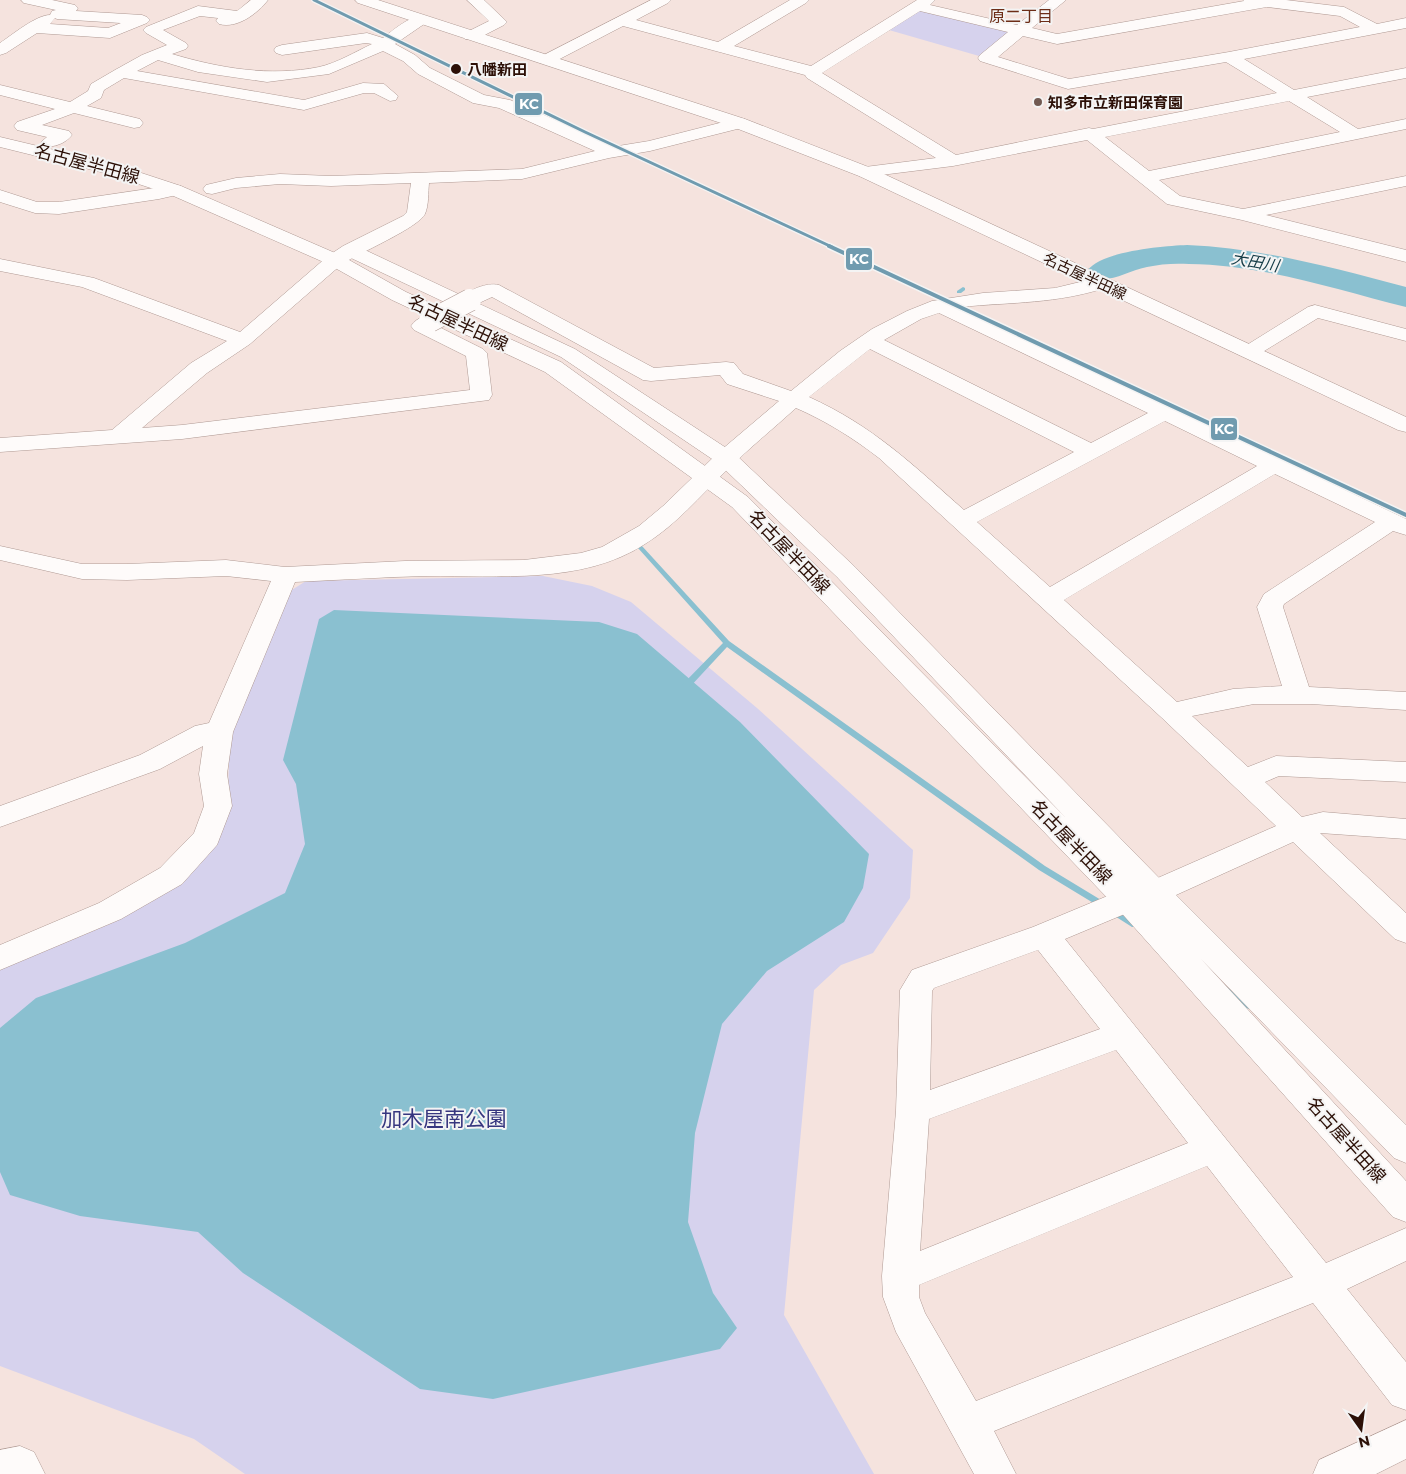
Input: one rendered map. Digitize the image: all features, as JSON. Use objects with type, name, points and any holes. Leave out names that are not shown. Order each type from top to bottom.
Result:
[{"type":"street","points":[[8,30],[110,33],[142,20],[63,11],[29,0]]},
{"type":"street","points":[[192,28],[242,16],[260,0]]},
{"type":"street","name":"名古屋半田線","points":[[363,0],[739,123],[865,172],[1406,426]]},
{"type":"street","points":[[471,36],[499,22],[475,0]]},
{"type":"street","points":[[721,47],[801,0]]},
{"type":"street","points":[[1058,0],[986,58],[1068,84],[1229,57],[1406,22]]},
{"type":"street","points":[[1251,0],[1344,12],[1372,28]]},
{"type":"street","points":[[0,50],[29,30],[63,11],[86,2]]},
{"type":"street","points":[[628,2],[657,3]]},
{"type":"street","points":[[813,72],[922,3],[1020,31],[1057,39],[1267,2]]},
{"type":"street","points":[[546,60],[657,3]]},
{"type":"street","points":[[50,142],[63,135],[22,126],[72,108],[95,94],[97,88],[130,66],[180,46],[151,30],[198,11],[242,16]]},
{"type":"street","points":[[158,55],[198,67],[267,77],[319,71],[338,66],[385,44],[404,29],[422,20]]},
{"type":"street","points":[[622,21],[813,72],[813,74],[953,161]]},
{"type":"street","points":[[282,50],[367,38],[385,44],[409,58],[412,76]]},
{"type":"street","points":[[360,56],[479,99],[504,104],[597,145],[609,153]]},
{"type":"street","points":[[1229,57],[1354,134]]},
{"type":"street","points":[[319,71],[324,78],[377,91]]},
{"type":"street","points":[[121,73],[304,105],[377,91],[412,76]]},
{"type":"street","points":[[865,172],[953,161],[1406,74]]},
{"type":"street","points":[[0,90],[134,123]]},
{"type":"street","points":[[212,189],[236,183],[280,179],[330,181],[522,174],[609,153],[650,146],[739,123]]},
{"type":"street","points":[[1146,177],[1406,124]]},
{"type":"street","points":[[1089,134],[1174,200],[1244,215],[1406,256]]},
{"type":"street","name":"名古屋半田線","points":[[2,141],[50,142],[124,161],[212,189],[343,255],[399,296],[553,367],[708,478],[740,502],[1141,896],[1406,1148]]},
{"type":"street","name":"名古屋半田線","points":[[2,141],[111,169],[175,190],[343,255],[568,353],[726,458],[846,572],[1141,896],[1406,1206]]},
{"type":"street","points":[[118,437],[199,368],[243,340],[343,255],[410,220],[416,213],[422,178]]},
{"type":"street","points":[[1244,215],[1406,181]]},
{"type":"street","points":[[0,196],[35,207],[59,208],[175,190]]},
{"type":"street","points":[[1383,250],[1406,245]]},
{"type":"street","points":[[0,265],[87,282],[243,340]]},
{"type":"street","points":[[0,553],[68,570],[94,572],[230,568],[286,575],[428,568],[542,567],[592,558],[608,553],[635,540],[708,478],[726,458],[846,356],[910,317],[939,306],[992,297],[1064,295],[1101,284]]},
{"type":"street","points":[[0,445],[182,432],[481,396],[476,353],[421,326],[492,289],[651,374],[726,368],[735,379],[794,399],[828,414],[887,453],[1172,712],[1406,931]]},
{"type":"street","points":[[939,306],[1398,525]]},
{"type":"street","points":[[1248,352],[1315,311],[1406,335]]},
{"type":"street","points":[[870,341],[1092,452]]},
{"type":"street","points":[[960,521],[1164,413]]},
{"type":"street","points":[[1048,599],[1273,466]]},
{"type":"street","points":[[1299,696],[1270,607],[1273,600],[1398,525]]},
{"type":"street","points":[[0,958],[110,912],[171,876],[207,838],[218,806],[213,774],[219,732],[286,575]]},
{"type":"street","points":[[1172,712],[1217,700],[1252,695],[1406,702]]},
{"type":"street","points":[[0,817],[150,762],[205,733],[219,732]]},
{"type":"street","points":[[1244,780],[1276,766],[1406,772]]},
{"type":"street","points":[[996,1474],[909,1320],[901,1297],[900,1276],[913,1111],[916,990],[923,979],[1044,935],[1141,896],[1296,829],[1323,822],[1406,829]]},
{"type":"street","points":[[1044,935],[1406,1392]]},
{"type":"street","points":[[913,1111],[1123,1034]]},
{"type":"street","points":[[900,1276],[1214,1148]]},
{"type":"street","points":[[967,1423],[1319,1284],[1406,1244]]},
{"type":"street","points":[[1333,1474],[1406,1439]]},
{"type":"street","points":[[0,1470],[20,1466],[25,1474]]},
{"type":"green space","points":[[917,6],[1020,31],[986,58],[882,28]]},
{"type":"green space","name":"加木屋南公園","points":[[543,576],[592,586],[631,602],[757,708],[913,850],[910,898],[873,953],[841,965],[814,990],[784,1315],[874,1474],[245,1474],[194,1439],[0,1366],[0,969],[112,923],[227,817],[230,735],[287,593],[306,581]]},
{"type":"water","name":"加木屋南公園","points":[[334,610],[599,622],[637,634],[740,722],[869,854],[863,888],[844,922],[767,971],[722,1024],[695,1133],[688,1222],[713,1293],[737,1328],[720,1349],[493,1399],[420,1389],[243,1273],[198,1232],[80,1216],[10,1195],[0,1172],[0,1028],[36,998],[185,943],[285,893],[305,844],[296,784],[283,760],[319,619]]},
{"type":"waterway","name":"大田川","points":[[1103,271],[1135,260],[1155,256],[1187,254],[1218,256],[1282,265],[1406,297]]},
{"type":"waterway","name":"大田川","points":[[1098,272],[1103,271]]},
{"type":"waterway","points":[[959,292],[963,289]]},
{"type":"waterway","points":[[640,547],[727,643]]},
{"type":"waterway","points":[[685,687],[727,643]]},
{"type":"waterway","points":[[727,643],[1042,868],[1103,905]]},
{"type":"waterway","points":[[1113,911],[1135,925]]},
{"type":"waterway","points":[[1226,989],[1249,1006]]},
{"type":"transit line","name":"KC","points":[[314,0],[585,132],[1406,515]]},
{"type":"place","name":"八幡新田","points":[[456,69]]},
{"type":"place","name":"知多市立新田保育園","points":[[1038,102]]},
{"type":"district","name":"原二丁目","points":[[1021,16]]}]
